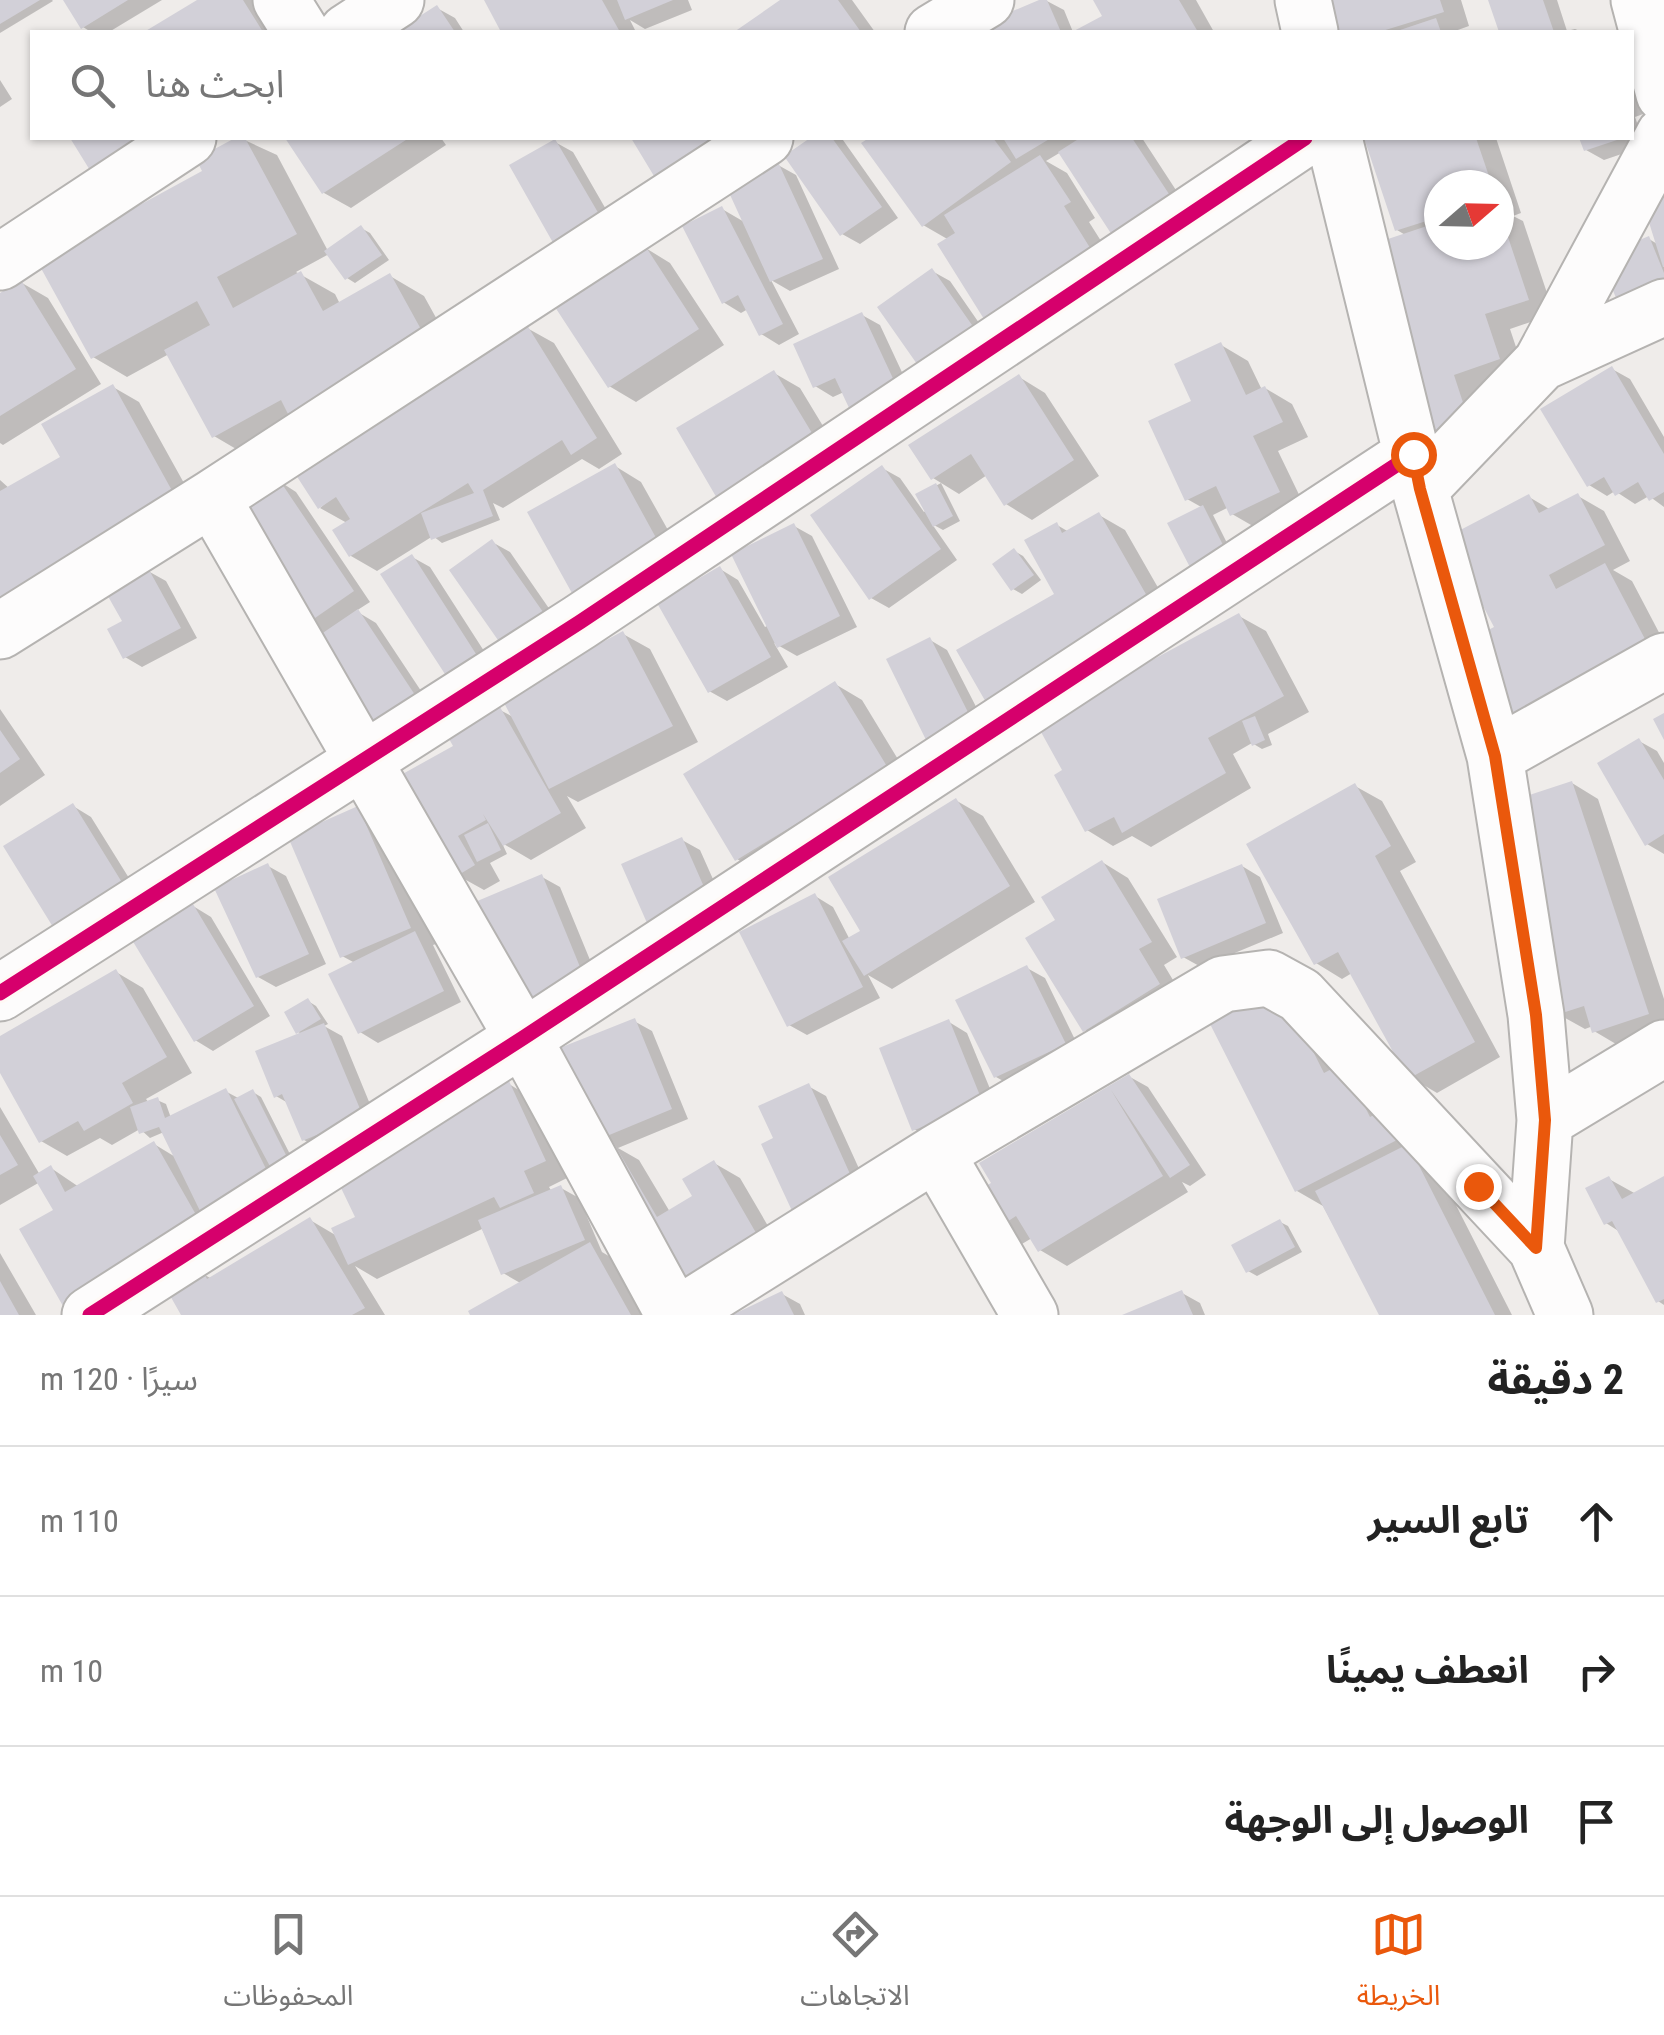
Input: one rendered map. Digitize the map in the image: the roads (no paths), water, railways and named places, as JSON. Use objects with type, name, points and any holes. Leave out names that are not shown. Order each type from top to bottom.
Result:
[{"type":"street","points":[[281,0],[300,30]]},
{"type":"street","points":[[350,30],[396,0]]},
{"type":"street","points":[[936,30],[986,0]]},
{"type":"street","points":[[1303,0],[1310,30]]},
{"type":"street","points":[[1639,0],[1664,94]]},
{"type":"street","points":[[1541,362],[1664,135]]},
{"type":"street","points":[[0,262],[185,140]]},
{"type":"street","points":[[0,631],[212,498],[762,140]]},
{"type":"street","points":[[0,994],[580,622],[1302,140]]},
{"type":"street","points":[[1334,140],[1416,472],[1495,756],[1536,1015],[1545,1120],[1536,1248]]},
{"type":"street","points":[[90,1315],[1416,472],[1541,362],[1664,306]]},
{"type":"street","points":[[212,498],[523,1038],[676,1315],[936,1153],[1223,984],[1270,978],[1300,994],[1536,1248],[1565,1315]]},
{"type":"street","points":[[1495,756],[1664,661]]},
{"type":"street","points":[[1545,1120],[1664,1048]]},
{"type":"street","points":[[936,1153],[1030,1315]]}]
